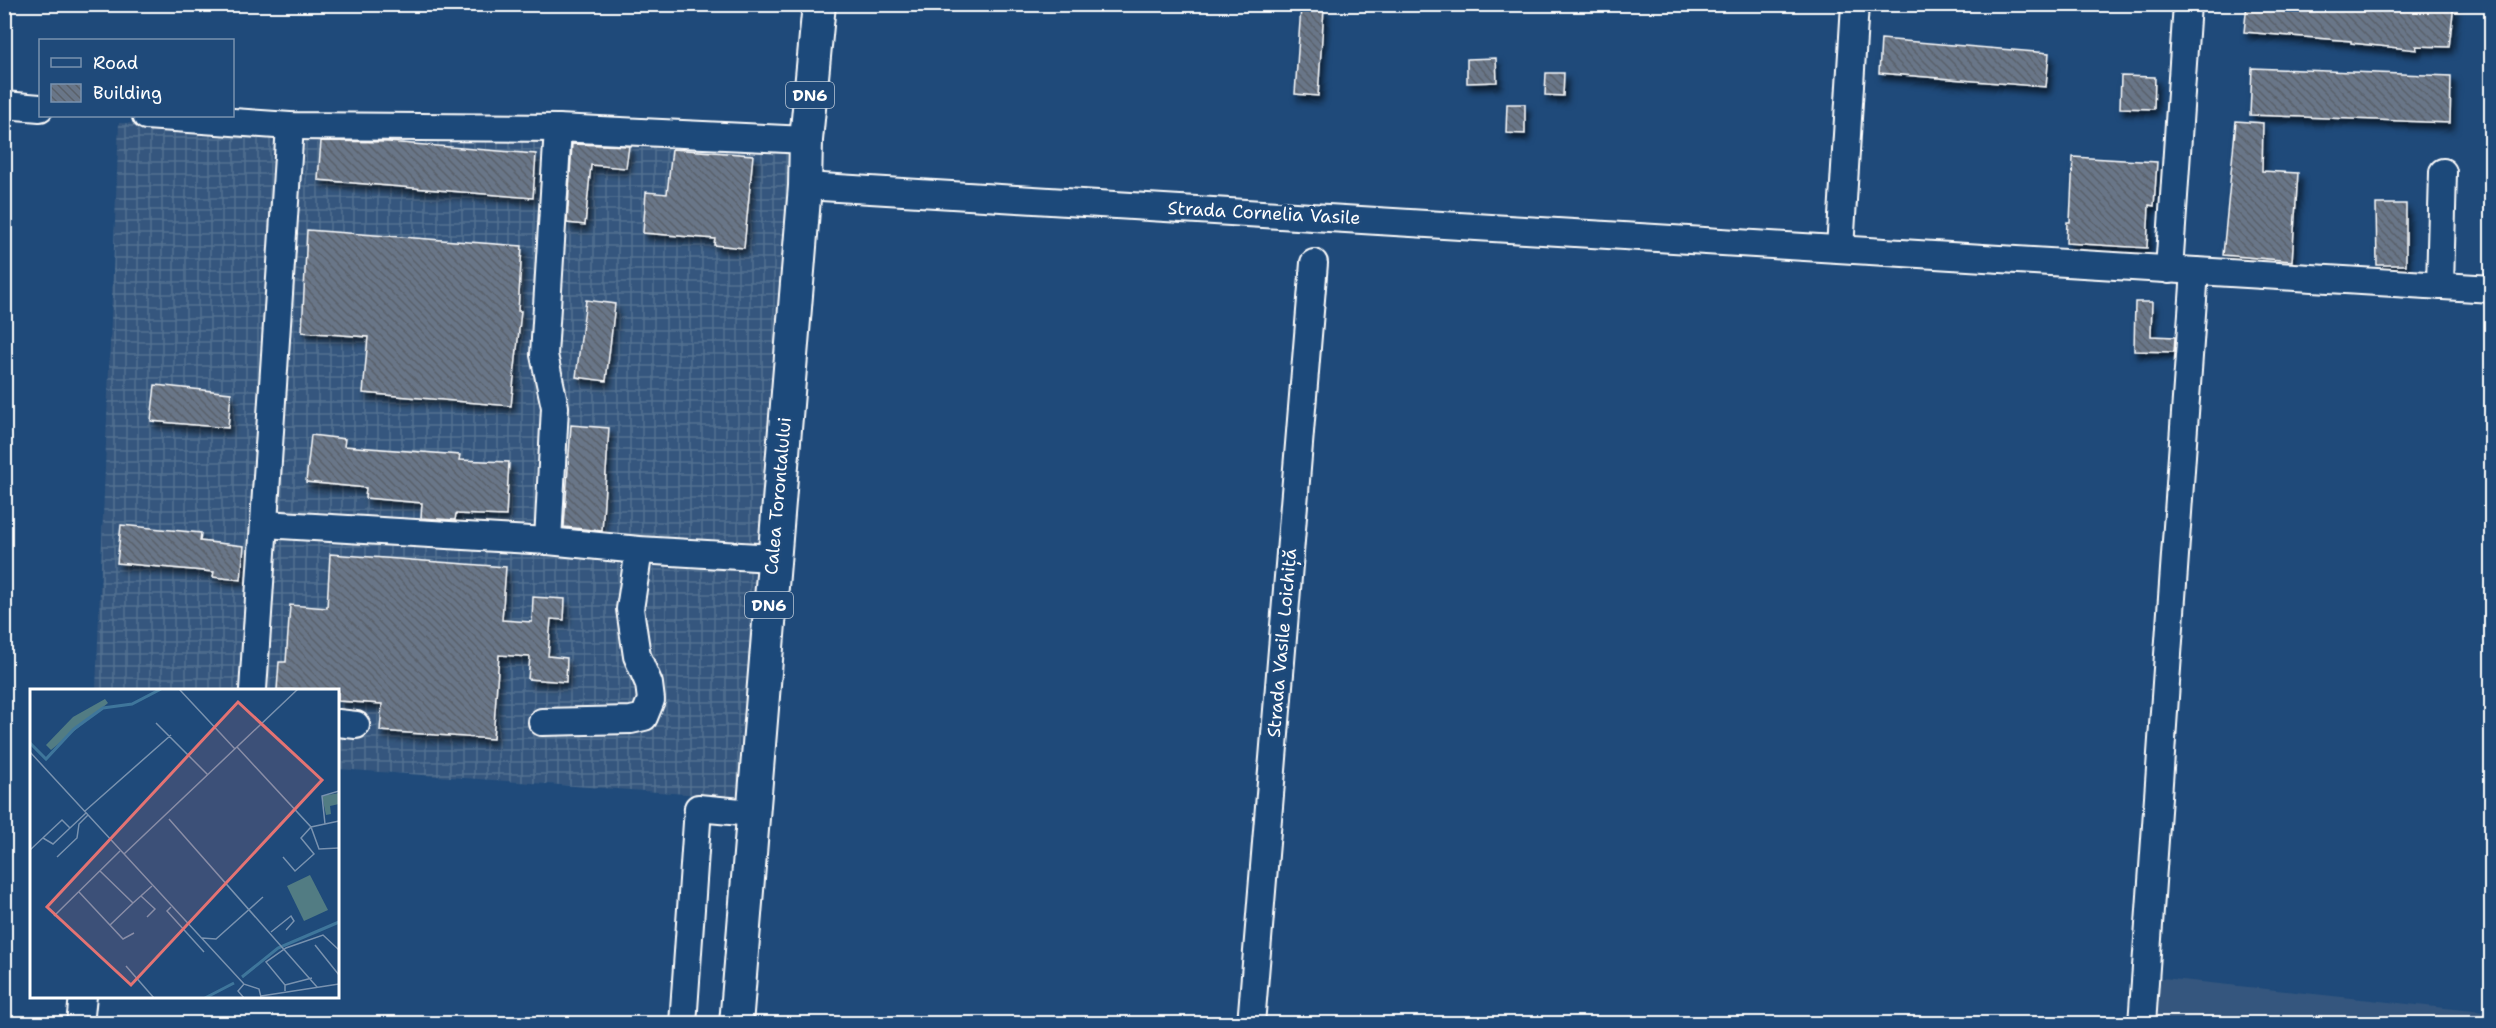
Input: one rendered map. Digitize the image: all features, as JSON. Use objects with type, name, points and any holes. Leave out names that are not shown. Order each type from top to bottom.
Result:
[{"type":"main road","name":"Calea Torontalului","points":[[736,1023],[806,140],[819,4]]},
{"type":"street","points":[[1840,249],[1855,4]]},
{"type":"street","points":[[2169,270],[2187,4]]},
{"type":"street","points":[[4,105],[39,108]]},
{"type":"street","points":[[160,117],[290,126],[558,128],[806,140]]},
{"type":"street","points":[[253,689],[290,126]]},
{"type":"street","points":[[548,541],[555,407],[544,355],[558,128]]},
{"type":"street","points":[[2440,286],[2442,172]]},
{"type":"street","name":"Strada Cornelia Vasile","points":[[804,186],[2492,289]]},
{"type":"street","name":"Strada Vasile Loichiță","points":[[1251,1023],[1314,263]]},
{"type":"street","points":[[2142,1023],[2195,271]]},
{"type":"street","points":[[264,524],[548,541],[639,550],[773,558]]},
{"type":"street","points":[[542,722],[631,720],[644,717],[651,700],[649,684],[637,656],[630,609],[639,550]]},
{"type":"street","points":[[683,1023],[698,808],[752,813]]},
{"type":"street","points":[[80,1023],[83,998]]},
{"type":"shaded area","points":[[119,123],[790,148],[742,798],[339,769],[339,689],[96,689]]},
{"type":"shaded area","points":[[2135,975],[2492,1013],[2491,1024],[2131,1024]]},
{"type":"building","points":[[2247,4],[2454,4],[2449,47],[2416,46],[2417,50],[2351,43],[2351,41],[2244,32]]},
{"type":"building","points":[[1301,7],[1324,9],[1318,96],[1295,94]]},
{"type":"building","points":[[1881,39],[2049,53],[2046,87],[1879,73]]},
{"type":"building","points":[[1496,58],[1497,82],[1467,83],[1467,59]]},
{"type":"building","points":[[2252,68],[2451,76],[2450,123],[2250,115]]},
{"type":"building","points":[[1546,73],[1564,73],[1563,96],[1545,95]]},
{"type":"building","points":[[2121,76],[2155,77],[2154,109],[2120,108]]},
{"type":"building","points":[[1507,104],[1525,104],[1525,134],[1506,133]]},
{"type":"building","points":[[2236,121],[2263,123],[2262,171],[2298,173],[2292,261],[2223,255]]},
{"type":"building","points":[[321,141],[388,142],[536,154],[533,198],[318,180]]},
{"type":"building","points":[[572,144],[629,146],[626,168],[591,165],[585,225],[567,223]]},
{"type":"building","points":[[672,149],[753,155],[744,248],[714,245],[715,239],[643,233],[646,192],[667,194]]},
{"type":"building","points":[[2073,157],[2157,162],[2154,206],[2149,205],[2147,248],[2066,243],[2067,222],[2070,222]]},
{"type":"building","points":[[2376,204],[2406,204],[2406,265],[2377,265]]},
{"type":"building","points":[[307,230],[522,246],[518,311],[521,311],[511,406],[363,393],[368,337],[302,332]]},
{"type":"building","points":[[586,300],[615,304],[606,381],[576,377]]},
{"type":"building","points":[[2135,302],[2152,302],[2151,336],[2175,337],[2174,352],[2134,351]]},
{"type":"building","points":[[155,385],[231,393],[228,428],[151,421]]},
{"type":"building","points":[[571,425],[609,428],[602,531],[564,527]]},
{"type":"building","points":[[311,435],[345,439],[344,446],[460,455],[459,460],[509,462],[506,516],[456,514],[455,520],[421,518],[422,503],[365,498],[366,488],[306,482]]},
{"type":"building","points":[[121,525],[201,533],[200,541],[244,546],[241,580],[213,577],[214,572],[117,563]]},
{"type":"building","points":[[330,554],[506,567],[502,620],[532,622],[533,597],[565,599],[564,620],[551,619],[548,656],[567,658],[566,682],[528,679],[530,657],[499,655],[493,739],[380,731],[382,704],[339,701],[339,689],[277,689],[279,662],[286,662],[290,605],[327,608]]}]
